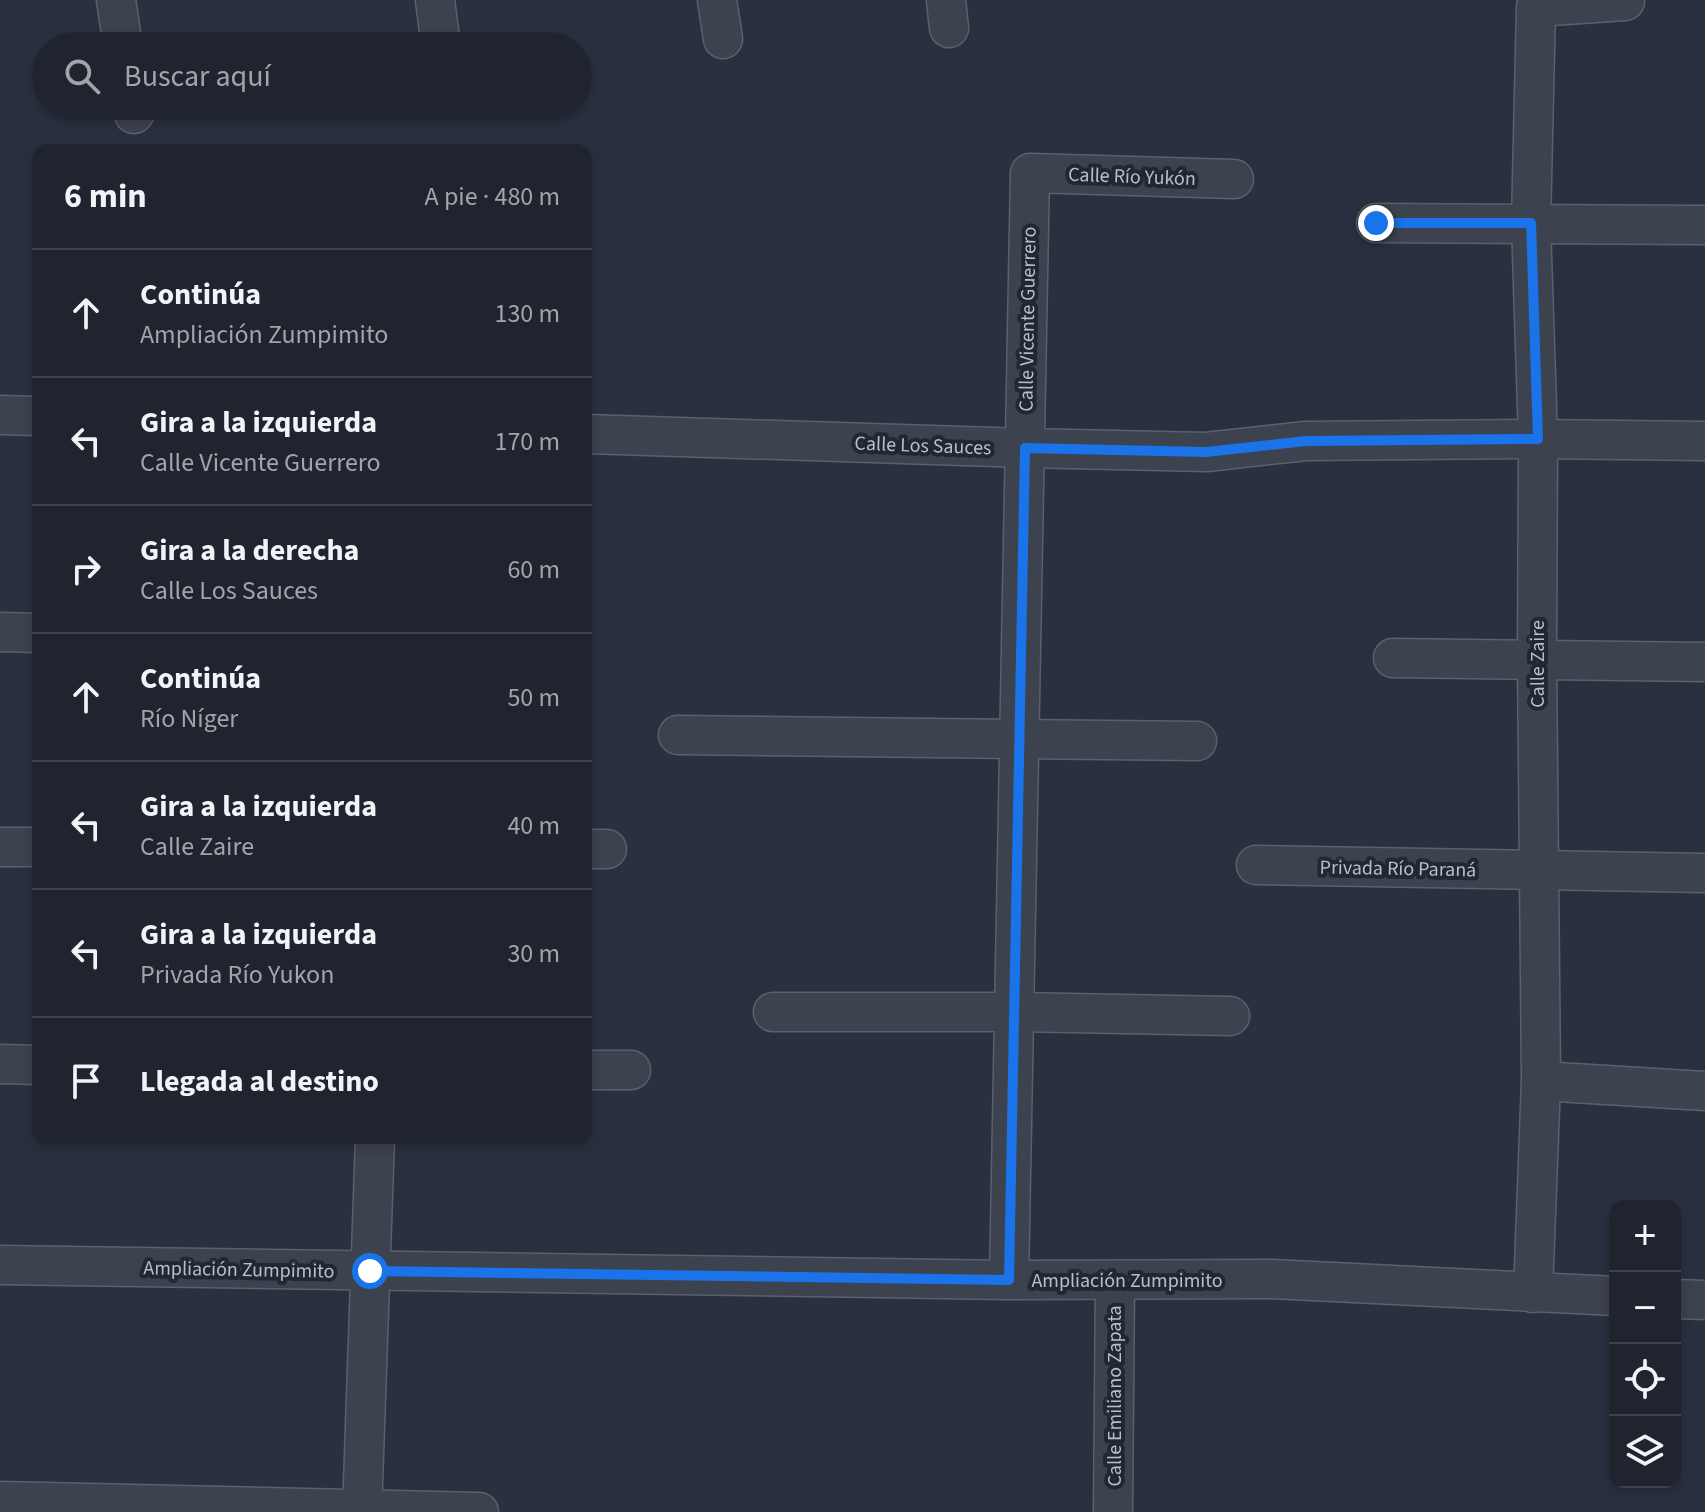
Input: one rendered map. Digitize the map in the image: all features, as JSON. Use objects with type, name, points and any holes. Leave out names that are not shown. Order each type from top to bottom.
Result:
[{"type":"street","points":[[116,0],[121,32]]},
{"type":"street","points":[[435,0],[439,32]]},
{"type":"street","points":[[717,0],[723,39]]},
{"type":"street","name":"Calle Zaire","points":[[1533,1293],[1541,1081],[1538,439],[1531,223],[1536,7],[1625,1]]},
{"type":"street","name":"Calle Río Yukón","points":[[1030,173],[1234,179]]},
{"type":"street","name":"Calle Vicente Guerrero","points":[[1009,1280],[1030,173]]},
{"type":"street","points":[[1376,223],[1705,225]]},
{"type":"street","points":[[0,415],[32,416]]},
{"type":"street","name":"Calle Los Sauces","points":[[592,434],[1206,452],[1306,441],[1705,441]]},
{"type":"street","points":[[0,632],[32,633]]},
{"type":"street","points":[[1393,658],[1705,662]]},
{"type":"street","points":[[678,735],[1197,741]]},
{"type":"street","points":[[0,847],[32,847]]},
{"type":"street","name":"Privada Río Paraná","points":[[1256,865],[1705,873]]},
{"type":"street","points":[[773,1012],[1230,1016]]},
{"type":"street","points":[[0,1064],[32,1065]]},
{"type":"street","points":[[592,1070],[631,1070]]},
{"type":"street","points":[[1541,1081],[1705,1091]]},
{"type":"street","points":[[362,1511],[375,1144]]},
{"type":"street","name":"Ampliación Zumpimito","points":[[0,1265],[1009,1280],[1272,1279],[1609,1296]]},
{"type":"street","name":"Calle Emiliano Zapata","points":[[1113,1512],[1115,1280]]},
{"type":"street","points":[[1681,1299],[1705,1300]]},
{"type":"street","points":[[0,1501],[479,1512]]},
{"type":"route","points":[[370,1271],[1009,1280],[1025,448],[1206,452],[1306,441],[1538,439],[1531,223],[1376,223]]}]
